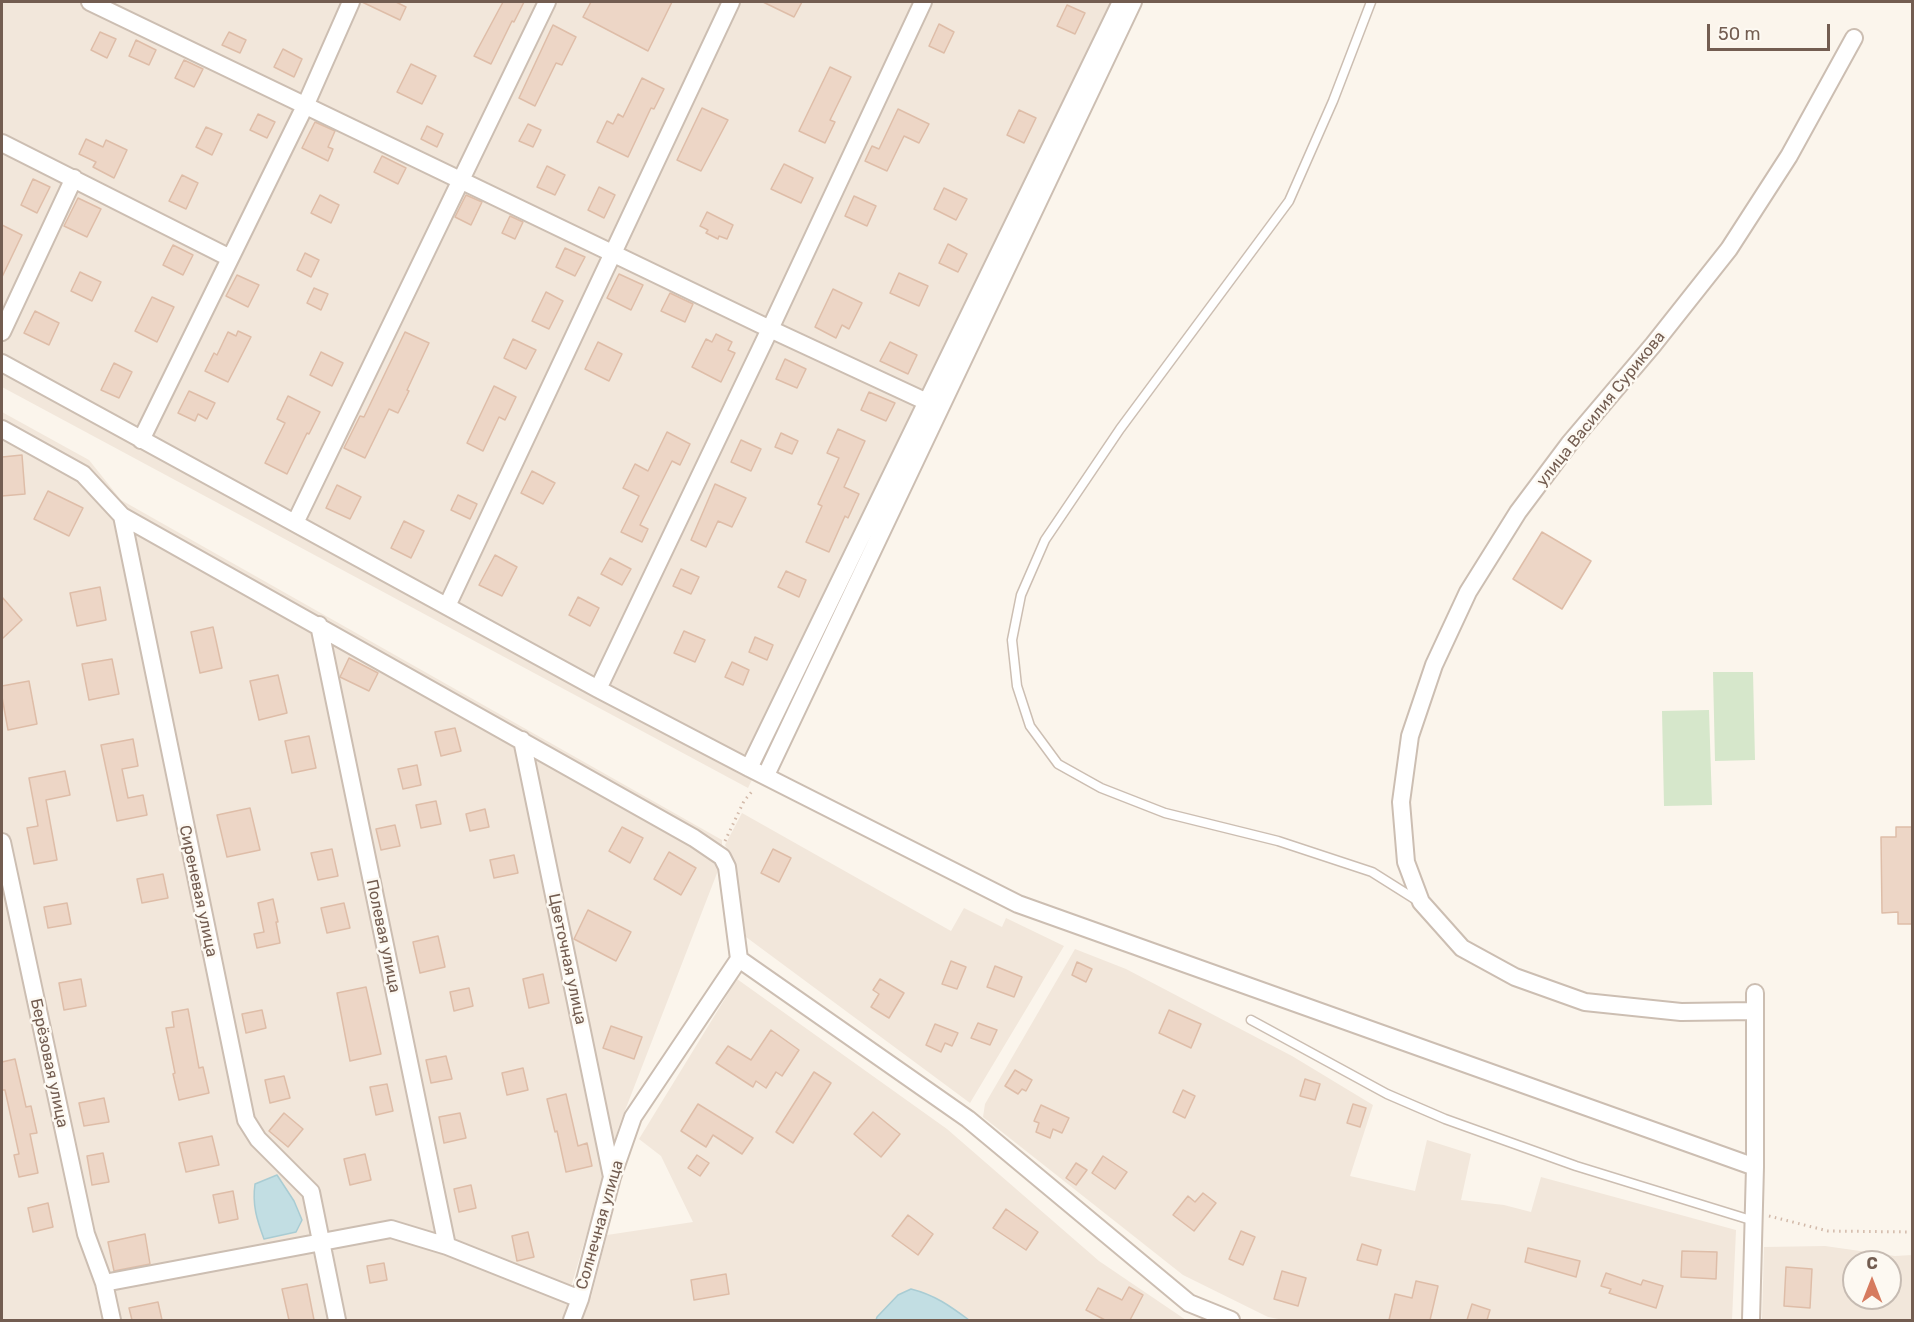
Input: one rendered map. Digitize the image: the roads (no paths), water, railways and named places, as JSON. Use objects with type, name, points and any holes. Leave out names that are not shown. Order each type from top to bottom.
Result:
[{"type":"street","points":[[90,2],[306,104],[613,254],[927,402]]},
{"type":"street","points":[[141,440],[306,104],[351,2]]},
{"type":"street","points":[[295,523],[547,2]]},
{"type":"street","points":[[447,606],[731,2]]},
{"type":"street","points":[[598,689],[923,2]]},
{"type":"street","points":[[749,768],[1121,2]]},
{"type":"street","points":[[766,776],[1133,2]]},
{"type":"street","name":"улица Василия Сурикова","points":[[1755,1011],[1681,1012],[1585,1002],[1515,977],[1462,948],[1421,902],[1406,862],[1401,802],[1410,736],[1434,665],[1468,592],[1518,512],[1569,444],[1653,345],[1729,249],[1789,156],[1854,39]]},
{"type":"street","points":[[2,143],[230,258]]},
{"type":"street","points":[[2,332],[74,178]]},
{"type":"street","points":[[2,363],[598,689],[1018,904],[1755,1167]]},
{"type":"street","points":[[2,429],[82,474],[122,516],[522,740],[694,838],[722,857],[725,863],[739,959],[968,1119],[1190,1303],[1231,1320]]},
{"type":"street","name":"Сиреневая улица","points":[[122,516],[246,1120],[258,1139],[311,1192],[337,1320]]},
{"type":"street","name":"Полевая улица","points":[[319,625],[447,1246]]},
{"type":"street","name":"Цветочная улица","points":[[522,740],[612,1177]]},
{"type":"street","name":"Берёзовая улица","points":[[2,842],[86,1234],[104,1283],[111,1320]]},
{"type":"street","name":"Солнечная улица","points":[[572,1320],[580,1299],[612,1177],[633,1117],[739,959]]},
{"type":"street","points":[[1751,1320],[1755,1167],[1755,993]]},
{"type":"street","points":[[104,1283],[391,1229],[447,1246],[580,1299]]},
{"type":"lane","points":[[1371,2],[1333,101],[1289,201],[1120,429],[1045,540],[1021,595],[1012,640],[1017,686],[1030,726],[1058,764],[1101,788],[1165,813],[1278,841],[1372,872],[1421,902]]},
{"type":"lane","points":[[1251,1020],[1387,1094],[1445,1119],[1576,1166],[1754,1217]]},
{"type":"water","points":[[277,1175],[294,1201],[302,1220],[296,1232],[264,1239],[256,1212],[255,1184]]},
{"type":"water","points":[[911,1289],[935,1298],[969,1320],[876,1320],[898,1295]]}]
